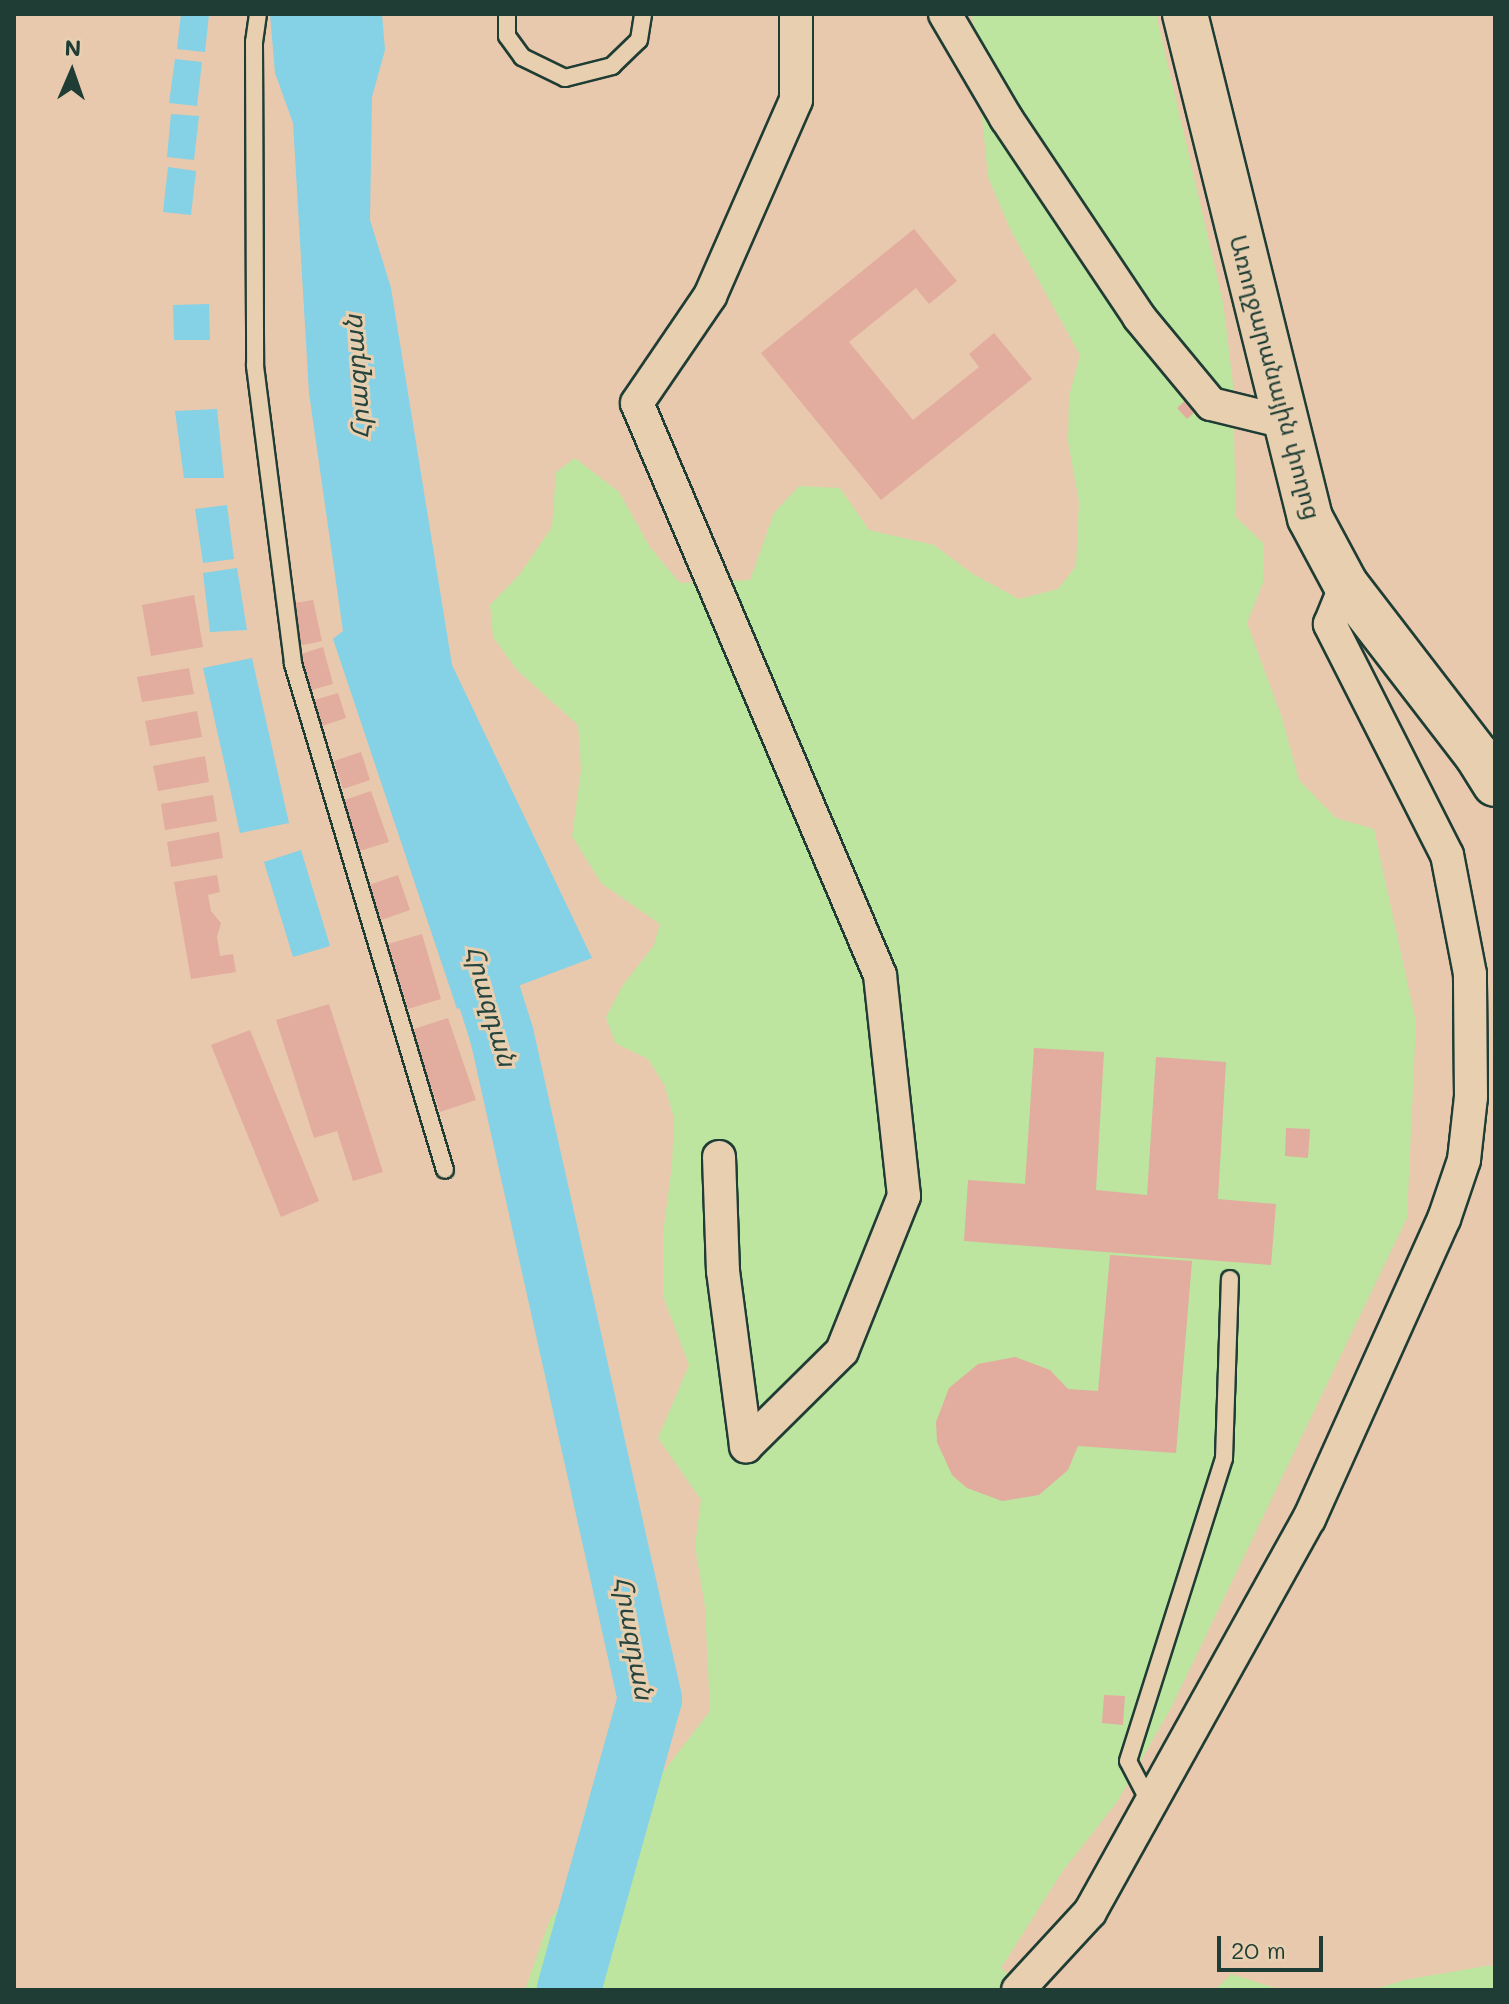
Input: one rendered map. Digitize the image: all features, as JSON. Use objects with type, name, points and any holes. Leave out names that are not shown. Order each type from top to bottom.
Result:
[{"type":"main road","name":"Առողջարանային փողոց","points":[[1185,14],[1310,518],[1346,585],[1477,755],[1495,784]]},
{"type":"street","points":[[719,1157],[723,1271],[746,1446],[842,1351],[904,1196],[880,975],[637,403],[710,296],[796,100],[796,14]]},
{"type":"street","points":[[945,14],[1006,118],[1139,317],[1211,404],[1285,422]]},
{"type":"street","points":[[1018,1990],[1090,1912],[1309,1519],[1444,1219],[1464,1160],[1471,1097],[1470,974],[1447,855],[1330,624],[1346,585]]},
{"type":"lane","points":[[258,14],[254,42],[255,366],[293,664],[445,1170]]},
{"type":"lane","points":[[507,14],[507,36],[522,57],[565,78],[612,66],[639,40],[643,14]]},
{"type":"lane","points":[[1150,1803],[1128,1761],[1224,1458],[1230,1279]]},
{"type":"green space","points":[[972,14],[1156,14],[1223,302],[1233,384],[1236,517],[1264,544],[1263,583],[1247,623],[1282,718],[1299,780],[1336,818],[1374,829],[1416,1022],[1407,1218],[1171,1708],[1117,1802],[1062,1872],[1001,1968],[1026,1990],[525,1990],[550,1919],[710,1711],[705,1607],[695,1546],[701,1500],[658,1438],[689,1365],[663,1296],[663,1234],[674,1119],[665,1086],[648,1059],[615,1043],[606,1017],[623,985],[654,945],[660,924],[601,883],[572,836],[581,770],[578,725],[517,670],[493,637],[490,605],[520,574],[552,527],[556,472],[575,458],[619,492],[650,547],[680,583],[750,580],[774,513],[799,486],[840,488],[869,530],[934,545],[973,574],[1019,599],[1058,589],[1076,566],[1079,502],[1068,441],[1069,396],[1080,355],[1010,229],[988,177]]},
{"type":"green space","points":[[1495,1966],[1495,1990],[1373,1990],[1404,1980]]},
{"type":"green space","points":[[1231,1974],[1272,1987],[1278,1990],[1215,1990]]},
{"type":"water","points":[[181,14],[209,14],[205,52],[177,49]]},
{"type":"water","points":[[270,14],[382,14],[385,50],[372,97],[370,220],[391,288],[452,665],[592,958],[457,1009],[333,639],[343,631],[309,393],[293,123],[275,73]]},
{"type":"water","points":[[175,59],[202,62],[197,106],[169,103]]},
{"type":"water","points":[[171,114],[199,116],[194,160],[167,157]]},
{"type":"water","points":[[168,167],[196,171],[191,215],[163,212]]},
{"type":"water","points":[[209,304],[210,340],[174,340],[173,305]]},
{"type":"water","points":[[217,409],[224,478],[184,478],[175,411]]},
{"type":"water","points":[[227,505],[234,559],[203,563],[195,509]]},
{"type":"water","points":[[237,568],[247,630],[210,632],[203,573]]},
{"type":"water","points":[[252,658],[289,823],[240,833],[203,668]]},
{"type":"water","points":[[301,850],[330,946],[293,957],[264,862]]},
{"type":"building","points":[[914,229],[957,281],[929,304],[916,288],[849,342],[913,420],[979,367],[969,354],[994,333],[1032,379],[881,500],[761,353]]},
{"type":"building","points":[[1189,397],[1199,408],[1187,419],[1177,408]]},
{"type":"building","points":[[194,595],[203,647],[151,656],[142,605]]},
{"type":"building","points":[[313,600],[322,641],[298,646],[289,604]]},
{"type":"building","points":[[323,647],[333,684],[308,691],[298,655]]},
{"type":"building","points":[[189,668],[194,694],[142,702],[137,677]]},
{"type":"building","points":[[338,693],[346,718],[319,727],[311,701]]},
{"type":"building","points":[[197,711],[202,737],[150,746],[145,721]]},
{"type":"building","points":[[361,752],[370,780],[343,789],[334,761]]},
{"type":"building","points":[[205,756],[209,782],[158,791],[153,766]]},
{"type":"building","points":[[371,791],[389,842],[359,851],[342,801]]},
{"type":"building","points":[[213,795],[217,821],[165,830],[161,804]]},
{"type":"building","points":[[219,832],[223,858],[171,867],[167,842]]},
{"type":"building","points":[[217,875],[220,892],[208,895],[211,911],[221,923],[217,937],[220,956],[233,954],[236,972],[191,979],[174,882]]},
{"type":"building","points":[[398,875],[410,910],[381,920],[369,885]]},
{"type":"building","points":[[422,934],[441,999],[408,1009],[388,944]]},
{"type":"building","points":[[329,1004],[383,1172],[353,1181],[337,1131],[314,1138],[276,1020]]},
{"type":"building","points":[[448,1018],[476,1100],[440,1112],[411,1030]]},
{"type":"building","points":[[250,1030],[319,1201],[281,1217],[211,1045]]},
{"type":"building","points":[[1034,1048],[1104,1052],[1096,1190],[1147,1195],[1156,1057],[1226,1062],[1218,1199],[1276,1204],[1271,1265],[964,1241],[968,1180],[1025,1184]]},
{"type":"building","points":[[1286,1128],[1310,1129],[1308,1158],[1285,1156]]},
{"type":"building","points":[[1110,1255],[1192,1261],[1176,1453],[1078,1446],[1068,1470],[1039,1495],[1002,1501],[967,1488],[952,1475],[937,1442],[936,1422],[949,1388],[978,1364],[1015,1357],[1050,1370],[1068,1389],[1098,1391]]},
{"type":"building","points":[[1104,1695],[1125,1696],[1123,1725],[1102,1723]]},
{"type":"waterway","name":"Հրազդան","points":[[464,916],[502,1036],[650,1699],[569,1990]]}]
